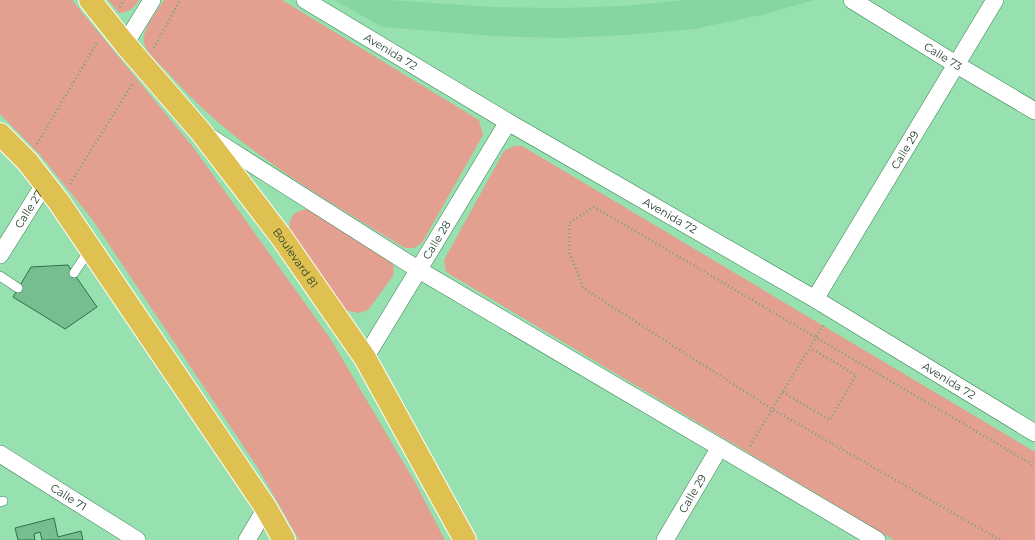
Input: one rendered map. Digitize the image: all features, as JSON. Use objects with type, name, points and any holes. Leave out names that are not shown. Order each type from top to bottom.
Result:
[{"type":"highway","name":"Boulevard 81","points":[[90,0],[125,44],[201,132],[282,238],[365,358],[465,540]]},
{"type":"highway","points":[[0,134],[27,161],[59,202],[266,508],[284,540]]},
{"type":"street","points":[[125,44],[152,0]]},
{"type":"street","name":"Avenida 72","points":[[305,0],[508,122],[815,299],[1035,433]]},
{"type":"street","name":"Calle 73","points":[[852,0],[1035,111]]},
{"type":"street","name":"Calle 29","points":[[815,299],[996,0]]},
{"type":"street","name":"Calle 28","points":[[365,358],[508,122]]},
{"type":"street","points":[[201,132],[419,270],[878,540]]},
{"type":"street","name":"Calle 27","points":[[0,255],[45,183]]},
{"type":"street","name":"Calle 29","points":[[665,540],[720,447]]},
{"type":"street","name":"Calle 71","points":[[0,454],[137,540]]},
{"type":"street","points":[[247,540],[266,508]]},
{"type":"lane","points":[[74,273],[90,248]]},
{"type":"lane","points":[[0,276],[18,288]]},
{"type":"path","points":[[27,161],[55,111],[124,0]]},
{"type":"path","points":[[59,202],[144,65],[180,0]]},
{"type":"path","points":[[1000,540],[772,410],[583,288],[568,251],[569,223],[594,207],[1035,466]]},
{"type":"path","points":[[741,460],[833,310]]},
{"type":"path","points":[[783,392],[830,420],[856,375],[810,348]]},
{"type":"shaded area","points":[[0,0],[72,0],[193,147],[330,338],[415,482],[445,540],[299,540],[258,468],[92,219],[41,156],[0,114]]},
{"type":"shaded area","points":[[108,0],[139,0],[131,10],[119,13]]},
{"type":"shaded area","points":[[164,0],[282,0],[479,120],[483,135],[422,243],[414,248],[405,248],[311,190],[280,170],[222,126],[195,101],[151,55],[144,43],[147,27]]},
{"type":"shaded area","points":[[334,0],[389,0],[493,7],[561,8],[625,6],[685,0],[814,0],[761,15],[694,29],[627,35],[561,38],[495,36],[382,27]]},
{"type":"shaded area","points":[[514,146],[522,146],[1035,452],[1035,540],[894,540],[446,272],[444,260],[504,151]]},
{"type":"shaded area","points":[[310,209],[390,258],[394,268],[393,276],[368,310],[358,313],[345,310],[290,231],[290,221],[294,214]]},
{"type":"building","points":[[68,265],[97,307],[65,329],[13,297],[31,267]]},
{"type":"building","points":[[54,518],[58,537],[81,531],[83,540],[42,540],[40,532],[34,534],[35,540],[18,540],[15,528]]}]
